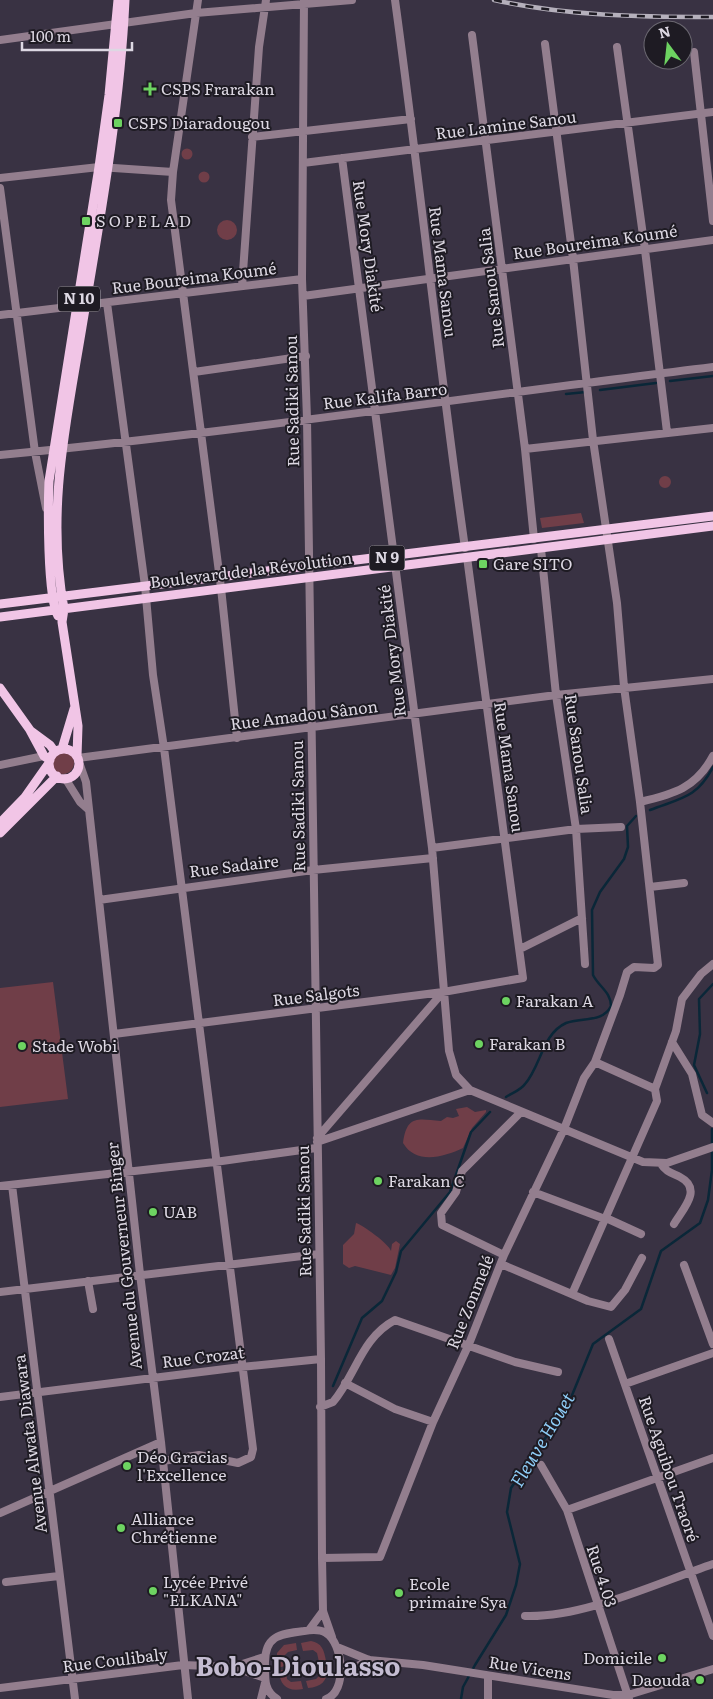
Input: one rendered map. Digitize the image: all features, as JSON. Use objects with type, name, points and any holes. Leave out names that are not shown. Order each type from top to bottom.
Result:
[{"type":"main road","name":"N 10","points":[[118,0],[120,24]]},
{"type":"main road","name":"N 10","points":[[59,610],[48,514],[49,481],[58,450],[82,306],[103,167],[120,24],[125,0]]},
{"type":"main road","name":"N 10","points":[[57,597],[55,514],[58,450]]},
{"type":"main road","name":"Boulevard de la Révolution","points":[[0,617],[221,588],[396,568],[534,538],[713,516]]},
{"type":"main road","name":"Boulevard de la Révolution","points":[[0,604],[220,576],[395,557],[541,549],[713,526]]},
{"type":"main road","name":"Avenue du Gouverneur Binger","points":[[59,610],[78,726],[78,759]]},
{"type":"main road","points":[[0,688],[30,730],[50,744],[52,771],[61,777]]},
{"type":"main road","name":"Avenue du Gouverneur Binger","points":[[0,823],[25,797],[52,756],[75,706]]},
{"type":"main road","points":[[0,833],[61,777],[77,772],[78,759],[69,750],[52,756]]},
{"type":"street","points":[[198,0],[173,172],[171,200],[220,576],[237,738]]},
{"type":"street","points":[[0,40],[266,4],[352,0]]},
{"type":"street","name":"Rue Mama Sanou","points":[[396,0],[429,278],[524,975],[520,980]]},
{"type":"street","name":"Rue Sadiki Sanou","points":[[304,2],[302,279],[307,419],[323,1611],[337,1647]]},
{"type":"street","points":[[242,286],[259,41],[266,4]]},
{"type":"street","name":"Rue Sanou Salia","points":[[472,35],[525,449],[534,538]]},
{"type":"street","points":[[545,44],[573,259],[593,440],[617,603],[624,687],[650,887],[684,883]]},
{"type":"street","points":[[617,47],[645,250],[667,432]]},
{"type":"street","points":[[694,52],[713,221]]},
{"type":"street","name":"Rue Lamine Sanou","points":[[303,164],[713,112]]},
{"type":"street","points":[[252,137],[411,119]]},
{"type":"street","name":"Rue Mory Diakité","points":[[342,158],[377,412],[413,716],[432,848],[443,992],[451,1061],[456,1075],[470,1090]]},
{"type":"street","points":[[0,178],[103,167],[173,172]]},
{"type":"street","points":[[0,188],[15,313],[35,452],[48,514]]},
{"type":"street","name":"Rue Boureima Koumé","points":[[303,296],[359,290],[429,278],[713,240]]},
{"type":"street","name":"Rue Boureima Koumé","points":[[0,315],[302,279]]},
{"type":"street","points":[[107,303],[124,442],[147,599],[149,643],[200,1024],[215,1162],[253,1449],[251,1457],[238,1463],[199,1455],[163,1461]]},
{"type":"street","points":[[194,372],[306,356]]},
{"type":"street","name":"Rue Kalifa Barro","points":[[0,455],[58,450],[377,412],[587,382],[713,367]]},
{"type":"street","points":[[525,449],[713,428]]},
{"type":"street","name":"Rue Sanou Salia","points":[[541,549],[556,695],[576,829],[585,964]]},
{"type":"street","name":"Rue Amadou Sânon","points":[[78,759],[413,716],[556,695],[713,679]]},
{"type":"street","points":[[0,765],[52,756]]},
{"type":"street","points":[[640,802],[676,792],[690,784],[701,776],[713,756]]},
{"type":"street","name":"Avenue du Gouverneur Binger","points":[[78,759],[86,782],[140,1274],[161,1442],[188,1699]]},
{"type":"street","points":[[61,777],[80,802],[89,810]]},
{"type":"street","points":[[432,848],[576,829],[621,827]]},
{"type":"street","name":"Rue Sadaire","points":[[99,900],[182,886],[433,858]]},
{"type":"street","name":"Rue Zonmelé","points":[[322,1558],[380,1557],[433,1422],[468,1344],[504,1255],[564,1129],[584,1078],[595,1062],[620,995],[626,972],[632,968],[654,968],[658,965],[650,887]]},
{"type":"street","points":[[520,948],[582,918]]},
{"type":"street","points":[[572,1294],[657,1100],[655,1089],[672,1042],[682,999],[701,974],[713,964]]},
{"type":"street","name":"Rue Salgots","points":[[114,1034],[443,992],[520,980]]},
{"type":"street","points":[[316,1143],[443,992]]},
{"type":"street","points":[[672,1042],[692,1074],[702,1115],[713,1123]]},
{"type":"street","points":[[595,1062],[655,1089]]},
{"type":"street","points":[[0,1186],[215,1162],[316,1143],[470,1090],[651,1164],[661,1164],[683,1158],[713,1147]]},
{"type":"street","points":[[504,1255],[442,1225],[441,1216],[456,1192],[462,1171],[521,1112]]},
{"type":"street","points":[[661,1164],[669,1173],[690,1184],[692,1189],[691,1197],[674,1224]]},
{"type":"street","name":"Avenue Alwata Diawara","points":[[12,1185],[75,1699]]},
{"type":"street","points":[[533,1192],[605,1218],[641,1234]]},
{"type":"street","points":[[0,1292],[319,1254]]},
{"type":"street","points":[[501,1264],[588,1301],[607,1306],[614,1305],[642,1258]]},
{"type":"street","points":[[684,1265],[713,1344]]},
{"type":"street","points":[[88,1281],[93,1309]]},
{"type":"street","points":[[320,1407],[333,1402],[368,1342],[382,1328],[395,1320],[515,1362],[558,1372]]},
{"type":"street","name":"Rue Aguibou Traoré","points":[[610,1339],[656,1478],[713,1636]]},
{"type":"street","points":[[625,1384],[713,1353]]},
{"type":"street","name":"Rue Crozat","points":[[0,1397],[152,1377],[321,1359]]},
{"type":"street","points":[[345,1383],[395,1409],[433,1422]]},
{"type":"street","points":[[0,1513],[161,1442]]},
{"type":"street","points":[[567,1510],[713,1458]]},
{"type":"street","name":"Rue 4.03","points":[[541,1465],[567,1510],[596,1604],[629,1697]]},
{"type":"street","points":[[525,1616],[549,1616],[596,1604],[713,1564]]},
{"type":"street","points":[[6,1582],[59,1576]]},
{"type":"street","points":[[309,1630],[323,1611]]},
{"type":"street","points":[[277,1699],[268,1692],[265,1680],[264,1658],[268,1644],[273,1638],[282,1634],[309,1630],[324,1632],[332,1638]]},
{"type":"street","points":[[336,1699],[340,1675],[337,1647]]},
{"type":"street","name":"Rue Vicens","points":[[337,1647],[369,1660],[464,1672],[629,1697],[713,1669]]},
{"type":"street","points":[[233,1667],[264,1658]]},
{"type":"street","points":[[340,1675],[369,1660]]},
{"type":"street","name":"Rue Coulibaly","points":[[0,1688],[183,1665],[233,1667]]},
{"type":"street","points":[[233,1667],[265,1680]]},
{"type":"street","points":[[488,1676],[488,1699]]},
{"type":"street","points":[[261,1699],[265,1680]]},
{"type":"street","points":[[326,1699],[336,1690]]},
{"type":"street","points":[[605,1699],[613,1695]]},
{"type":"shaded area","points":[[187,148],[193,154],[187,160],[181,154]]},
{"type":"shaded area","points":[[204,171],[210,177],[204,183],[198,177]]},
{"type":"shaded area","points":[[227,220],[234,223],[237,230],[234,237],[227,240],[220,237],[217,230],[220,223]]},
{"type":"shaded area","points":[[665,476],[671,482],[665,488],[659,482]]},
{"type":"shaded area","points":[[581,513],[584,523],[542,528],[540,518]]},
{"type":"shaded area","points":[[59,752],[67,752],[74,759],[74,767],[67,774],[59,774],[52,767],[52,759]]},
{"type":"shaded area","name":"Stade Wobi","points":[[53,982],[68,1099],[0,1107],[0,988]]},
{"type":"shaded area","points":[[467,1107],[475,1112],[486,1110],[486,1112],[472,1128],[463,1148],[439,1156],[423,1157],[409,1150],[403,1143],[407,1127],[410,1123],[419,1120],[441,1121],[447,1117],[453,1118],[459,1116],[456,1109]]},
{"type":"shaded area","points":[[356,1223],[375,1235],[391,1251],[392,1244],[396,1241],[400,1244],[395,1268],[391,1275],[355,1266],[349,1268],[343,1264],[343,1245],[354,1234]]},
{"type":"shaded area","points":[[311,1641],[318,1643],[322,1648],[326,1661],[319,1662],[317,1653],[313,1650],[303,1651],[301,1643]]},
{"type":"shaded area","points":[[296,1643],[297,1650],[288,1652],[284,1656],[285,1666],[277,1668],[277,1653],[284,1645]]},
{"type":"shaded area","points":[[327,1664],[327,1674],[324,1681],[318,1686],[308,1688],[306,1681],[316,1679],[319,1676],[319,1666]]},
{"type":"shaded area","points":[[286,1669],[287,1679],[291,1682],[301,1681],[303,1689],[289,1689],[283,1684],[279,1671]]},
{"type":"waterway","points":[[670,381],[713,376]]},
{"type":"waterway","points":[[600,390],[656,383]]},
{"type":"waterway","points":[[566,394],[586,392]]},
{"type":"waterway","points":[[650,810],[687,796],[701,785],[713,767]]},
{"type":"waterway","points":[[506,1097],[519,1090],[525,1084],[547,1042],[558,1028],[572,1021],[591,1019],[603,1015],[611,1006],[607,993],[593,975],[592,910],[600,892],[624,859],[628,847],[627,826],[636,816]]},
{"type":"waterway","name":"Fleuve Houet","points":[[707,1093],[694,1065],[700,1034],[699,999],[713,984]]},
{"type":"waterway","points":[[333,1386],[362,1318],[382,1301],[396,1272],[401,1251],[450,1192],[471,1132],[490,1112]]},
{"type":"waterway","name":"Fleuve Houet","points":[[461,1699],[463,1687],[506,1615],[516,1585],[520,1564],[507,1512],[511,1488],[568,1405],[593,1344],[641,1309],[661,1251],[700,1223],[708,1200],[712,1170],[712,1129]]},
{"type":"railway","points":[[494,0],[576,12],[630,16],[713,17]]},
{"type":"place","name":"CSPS Frarakan","points":[[150,89]]},
{"type":"place","name":"CSPS Diaradougou","points":[[118,123]]},
{"type":"place","name":"S O P E L A D","points":[[86,221]]},
{"type":"place","name":"Gare SITO","points":[[483,564]]},
{"type":"place","name":"Farakan A","points":[[506,1001]]},
{"type":"place","name":"Farakan B","points":[[479,1044]]},
{"type":"place","name":"Stade Wobi","points":[[22,1046]]},
{"type":"place","name":"Farakan C","points":[[378,1181]]},
{"type":"place","name":"UAB","points":[[153,1212]]},
{"type":"place","name":"Déo Gracias l'Excellence","points":[[127,1466]]},
{"type":"place","name":"Alliance Chrétienne","points":[[121,1528]]},
{"type":"place","name":"Lycée Privé \"ELKANA\"","points":[[153,1591]]},
{"type":"place","name":"Ecole primaire Sya","points":[[399,1593]]},
{"type":"place","name":"Domicile","points":[[662,1658]]},
{"type":"place","name":"Daouda","points":[[700,1680]]},
{"type":"district","name":"Bobo-Dioulasso","points":[[298,1667]]}]
